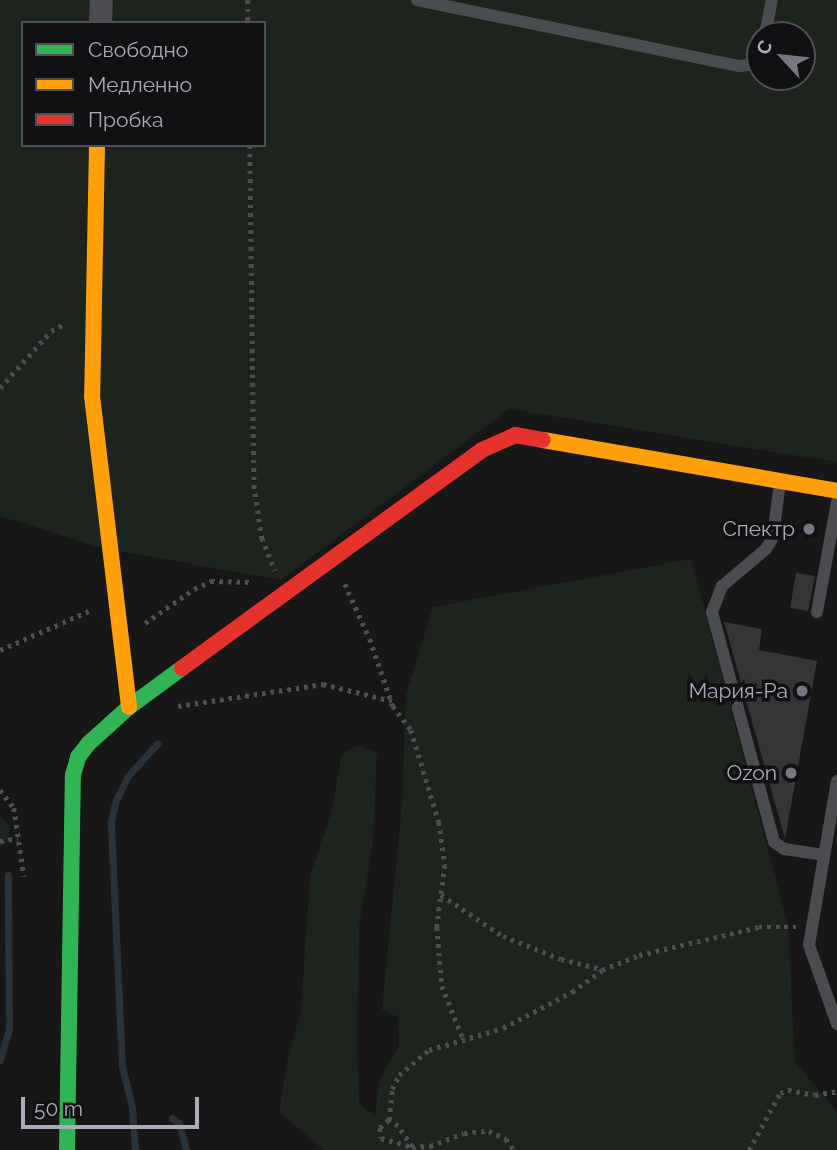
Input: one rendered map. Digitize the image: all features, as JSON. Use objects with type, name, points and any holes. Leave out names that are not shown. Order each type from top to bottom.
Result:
[{"type":"street","points":[[100,0],[100,21]]},
{"type":"street","points":[[97,147],[92,396],[114,601],[129,707]]},
{"type":"street","points":[[67,1150],[69,874],[73,775],[83,750],[129,707],[482,450],[514,435],[837,491]]},
{"type":"lane","points":[[417,0],[739,66],[746,65]]},
{"type":"lane","points":[[768,21],[772,0]]},
{"type":"lane","points":[[780,481],[772,537],[766,549],[722,586],[712,612],[774,842],[784,849],[824,855]]},
{"type":"lane","points":[[817,612],[837,502]]},
{"type":"lane","points":[[837,781],[811,929],[812,955],[837,1024]]},
{"type":"path","points":[[248,0],[248,21]]},
{"type":"path","points":[[250,147],[256,513],[268,558],[287,592]]},
{"type":"path","points":[[0,388],[51,331],[68,322],[94,316]]},
{"type":"path","points":[[119,637],[211,582],[250,581],[287,592]]},
{"type":"path","points":[[333,589],[344,581],[370,639],[391,701],[398,716],[411,730],[439,822],[445,865],[437,927],[442,986],[464,1041]]},
{"type":"path","points":[[0,650],[114,601]]},
{"type":"path","points":[[189,695],[171,706],[199,705],[323,684],[391,701]]},
{"type":"path","points":[[0,790],[14,808],[24,876]]},
{"type":"path","points":[[0,841],[18,838]]},
{"type":"path","points":[[441,895],[503,936],[552,956],[602,970]]},
{"type":"path","points":[[514,1150],[506,1139],[489,1131],[464,1133],[430,1146],[412,1147],[381,1138],[380,1128],[389,1120],[392,1089],[399,1075],[429,1050],[503,1028],[572,992],[602,970],[639,955],[759,927],[781,925],[811,929]]},
{"type":"path","points":[[749,1150],[780,1093],[788,1090],[815,1095],[837,1091]]},
{"type":"path","points":[[389,1120],[398,1126],[412,1147]]},
{"type":"shaded area","points":[[0,0],[837,0],[837,462],[509,409],[281,580],[102,548],[0,516]]},
{"type":"shaded area","points":[[691,559],[788,926],[795,1062],[837,1112],[837,1150],[324,1150],[279,1112],[287,1062],[301,1010],[310,877],[331,813],[342,755],[357,745],[377,752],[373,841],[359,927],[357,1042],[359,1103],[375,1117],[379,1082],[399,1045],[398,1017],[382,1010],[402,804],[406,695],[433,607]]},
{"type":"shaded area","points":[[0,817],[9,825],[9,841],[0,847]]},
{"type":"building","points":[[796,573],[815,576],[808,611],[790,608]]},
{"type":"building","points":[[724,622],[762,629],[759,650],[817,661],[785,839]]},
{"type":"waterway","points":[[135,1150],[132,1107],[122,1067],[111,821],[116,800],[127,777],[157,744]]},
{"type":"waterway","points":[[0,1060],[9,1028],[8,875]]},
{"type":"waterway","points":[[172,1118],[179,1123],[186,1150]]},
{"type":"traffic: fast","points":[[67,1150],[73,775],[78,757],[88,744],[129,707],[182,668]]},
{"type":"traffic: slow","points":[[97,147],[92,396],[129,707]]},
{"type":"traffic: slow","points":[[543,440],[837,491]]},
{"type":"traffic: jam","points":[[182,668],[482,450],[515,435],[543,440]]},
{"type":"place","name":"Спектр","points":[[809,529]]},
{"type":"place","name":"Мария-Ра","points":[[802,691]]},
{"type":"place","name":"Ozon","points":[[791,773]]}]
